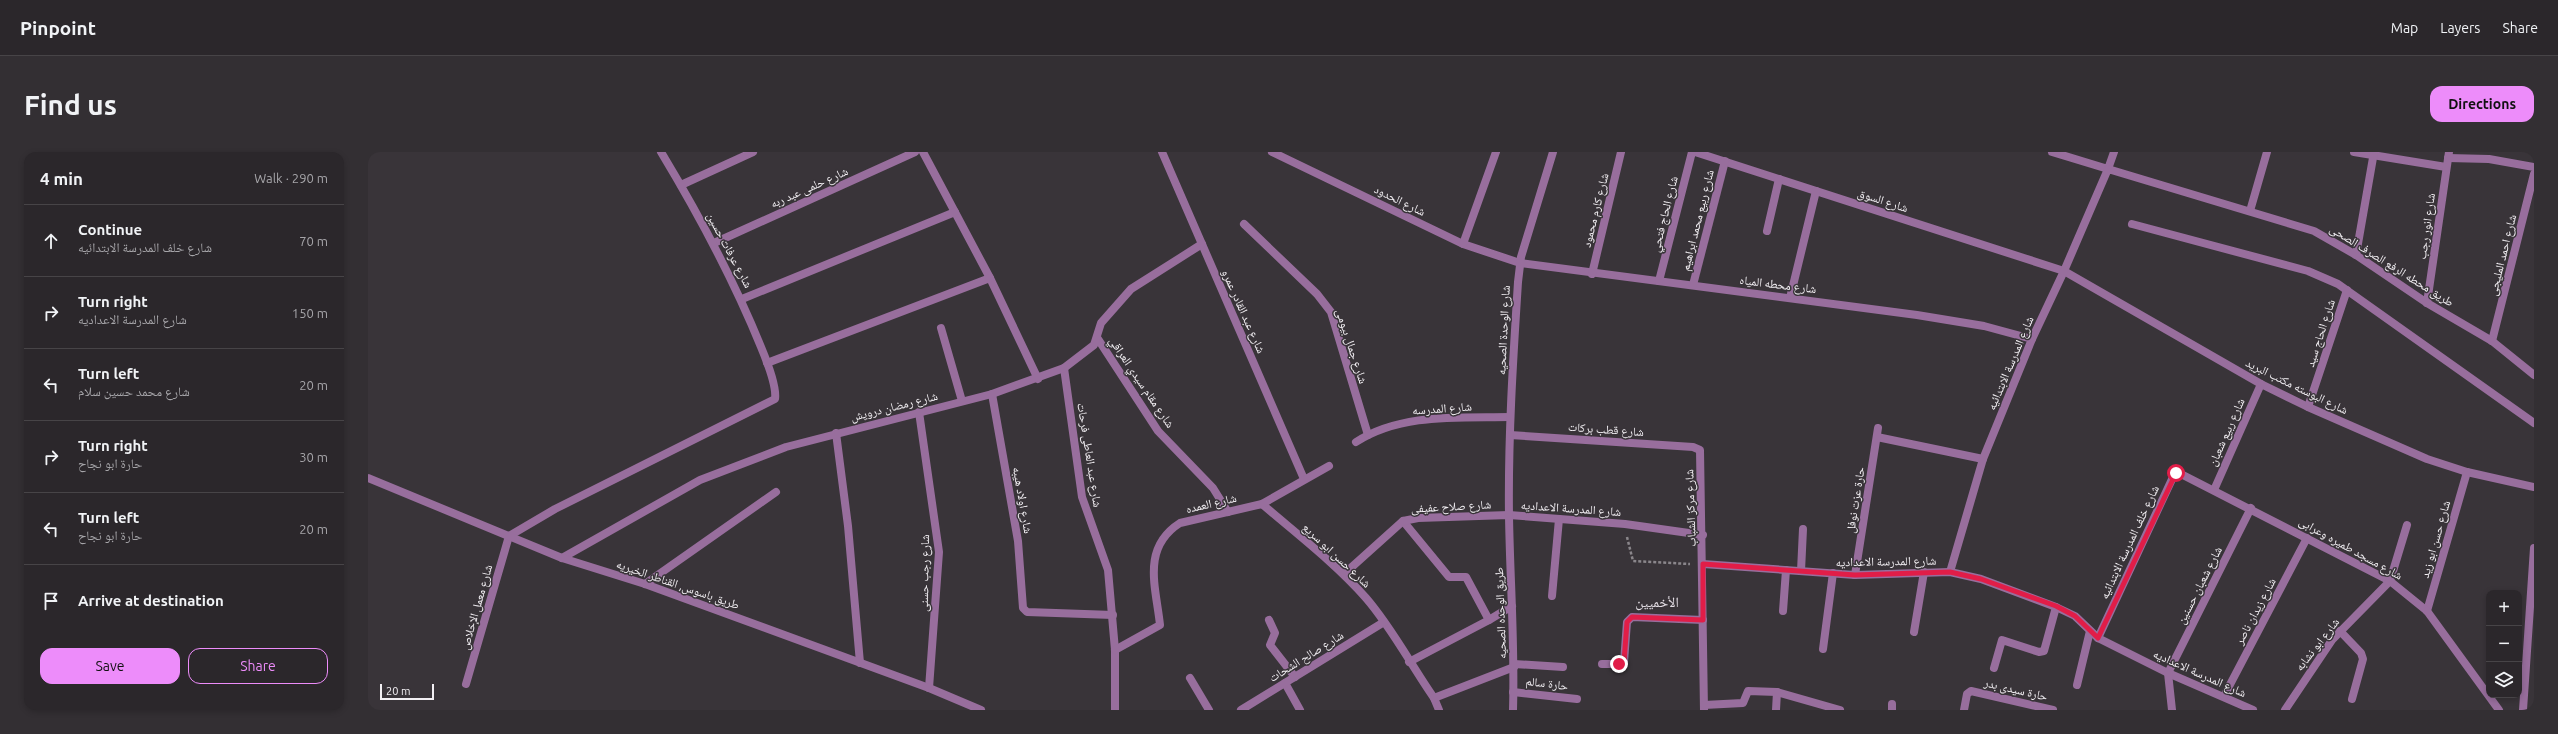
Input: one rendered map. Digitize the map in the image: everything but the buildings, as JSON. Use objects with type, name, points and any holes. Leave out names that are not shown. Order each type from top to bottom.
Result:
[{"type":"street","name":"شارع عرفات حسين","points":[[509,536],[555,509],[644,463],[772,403],[776,395],[767,363],[742,299],[714,243],[661,152]]},
{"type":"street","points":[[681,185],[753,152]]},
{"type":"street","name":"شارع حلمى عبد ربه","points":[[714,243],[915,152]]},
{"type":"street","points":[[923,152],[990,278],[1038,379]]},
{"type":"street","name":"شارع عبد القادر عمرو","points":[[1162,152],[1304,479]]},
{"type":"street","name":"شارع الحدود","points":[[1272,152],[1463,244],[1520,263]]},
{"type":"street","points":[[1463,244],[1496,152]]},
{"type":"street","name":"شارع الوحدة الصحيه","points":[[1509,515],[1510,417],[1520,263],[1553,152]]},
{"type":"street","name":"شارع كارم محمود","points":[[1592,274],[1622,152]]},
{"type":"street","name":"شارع الحاج فتحي","points":[[1659,281],[1692,152]]},
{"type":"street","name":"شارع السوق","points":[[1695,152],[2064,272]]},
{"type":"street","name":"طريق محطه الرفع الصرف الصحى","points":[[2052,152],[2314,231],[2356,255],[2427,303],[2492,341],[2534,375]]},
{"type":"street","name":"شارع المدرسة الابتدائيه","points":[[1950,572],[1983,459],[2032,339],[2064,272],[2114,152]]},
{"type":"street","points":[[2250,211],[2267,152]]},
{"type":"street","points":[[2354,152],[2448,159],[2489,159],[2534,167]]},
{"type":"street","points":[[2356,255],[2374,154]]},
{"type":"street","name":"شارع انور رجب","points":[[2427,303],[2448,159]]},
{"type":"street","name":"شارع ربيع محمد ابراهيم","points":[[1693,285],[1725,162]]},
{"type":"street","name":"شارع احمد المليجى","points":[[2492,341],[2534,174]]},
{"type":"street","points":[[1767,231],[1779,179]]},
{"type":"street","points":[[1790,298],[1816,191]]},
{"type":"street","points":[[742,299],[955,212]]},
{"type":"street","name":"شارع جمال بيومى","points":[[1244,224],[1317,294],[1331,312],[1368,435]]},
{"type":"street","points":[[2132,224],[2308,271],[2347,290],[2397,328],[2534,423]]},
{"type":"street","name":"شارع رمضان درويش","points":[[562,558],[700,480],[786,447],[992,394],[1038,379],[1064,368],[1094,346],[1098,339],[1101,323],[1131,289],[1202,244]]},
{"type":"street","name":"شارع محطه المياه","points":[[1520,263],[1592,274],[1693,285],[1790,298],[1984,326],[2032,339]]},
{"type":"street","name":"شارع البوسته مكتب البريد","points":[[2064,272],[2261,384],[2308,407],[2427,459],[2467,472],[2534,487]]},
{"type":"street","points":[[767,363],[990,278]]},
{"type":"street","name":"شارع الحاج سيد","points":[[2308,407],[2347,290]]},
{"type":"street","points":[[942,328],[962,401]]},
{"type":"street","name":"شارع مقام سيدي العراقي","points":[[1098,339],[1158,430],[1213,488],[1228,512]]},
{"type":"street","name":"شارع عبد العاطى فرحات","points":[[1064,368],[1082,497],[1108,570],[1115,650],[1115,710]]},
{"type":"street","name":"شارع ربيع شعبان","points":[[2214,490],[2261,384]]},
{"type":"street","name":"شارع اولاد هيبه","points":[[992,394],[1018,541],[1025,611],[1113,615]]},
{"type":"street","name":"شارع رجب حسنى","points":[[919,412],[939,552],[929,688]]},
{"type":"street","name":"شارع المدرسه","points":[[1356,442],[1387,427],[1422,420],[1510,417]]},
{"type":"street","points":[[836,433],[838,460],[848,526],[860,663]]},
{"type":"street","name":"حارة عزت نوفل","points":[[1855,575],[1877,433],[1983,459]]},
{"type":"street","name":"شارع قطب بركات","points":[[1510,435],[1693,447],[1700,450]]},
{"type":"street","name":"شارع مركز الشباب","points":[[1700,450],[1703,535],[1704,707]]},
{"type":"street","name":"شارع العمده","points":[[1115,650],[1160,625],[1152,568],[1159,547],[1170,529],[1180,523],[1262,504],[1329,466]]},
{"type":"street","name":"شارع حسن ابو زيد","points":[[2427,611],[2467,472]]},
{"type":"street","name":"شارع خلف المدرسة الابتدائيه","points":[[2098,638],[2174,474],[2179,473],[2214,490]]},
{"type":"street","name":"طريق باسوس, القناطر الخيريه","points":[[368,478],[562,558],[645,584],[929,688],[981,710]]},
{"type":"street","name":"شارع مسجد طميره وعرابى","points":[[2214,490],[2390,581],[2427,611],[2499,710]]},
{"type":"street","points":[[645,584],[776,492]]},
{"type":"street","name":"شارع حسن ابو سريع","points":[[1262,504],[1344,574],[1384,622],[1434,698],[1439,710]]},
{"type":"street","name":"شارع شعبان حسنين","points":[[2168,673],[2251,508]]},
{"type":"street","name":"شارع المدرسة الاعداديه","points":[[1509,515],[1625,524],[1703,535]]},
{"type":"street","name":"شارع صلاح عفيفى","points":[[1344,574],[1403,521],[1418,518],[1509,515]]},
{"type":"street","name":"طريق الوحده الصحيه","points":[[1509,515],[1514,665],[1512,710]]},
{"type":"street","points":[[1552,596],[1559,518]]},
{"type":"street","points":[[1403,521],[1449,577],[1466,576],[1489,620]]},
{"type":"street","points":[[2390,581],[2407,525]]},
{"type":"street","points":[[1801,571],[1803,529]]},
{"type":"street","name":"شارع معمل الإخلاص","points":[[466,684],[509,536]]},
{"type":"street","name":"شارع زيدان ناصر","points":[[2224,696],[2307,538]]},
{"type":"street","points":[[2523,710],[2534,548]]},
{"type":"street","name":"شارع المدرسة الاعداديه","points":[[1703,564],[1855,575],[1950,572],[1988,581],[2056,606],[2075,616],[2098,638],[2168,673],[2224,696],[2253,710]]},
{"type":"street","points":[[1783,611],[1786,570]]},
{"type":"street","points":[[1914,632],[1924,572]]},
{"type":"street","points":[[1823,649],[1833,573]]},
{"type":"street","name":"شارع ابو نشابه","points":[[2285,710],[2325,650],[2340,631],[2390,581]]},
{"type":"street","points":[[1409,662],[1489,620],[1512,606]]},
{"type":"street","points":[[1994,668],[2002,640],[2039,652],[2044,651],[2056,606]]},
{"type":"street","points":[[1602,664],[1619,664],[1624,662],[1627,622],[1632,617],[1703,620]]},
{"type":"street","points":[[1269,620],[1275,633],[1269,644],[1295,677]]},
{"type":"street","name":"شارع صالح الشحات","points":[[1241,710],[1384,622]]},
{"type":"street","points":[[2077,685],[2090,631]]},
{"type":"street","points":[[2340,631],[2361,653],[2362,659],[2352,699]]},
{"type":"street","points":[[1434,698],[1514,665],[1563,667]]},
{"type":"street","points":[[2168,673],[2172,710]]},
{"type":"street","points":[[1190,678],[1209,710]]},
{"type":"street","points":[[1285,683],[1300,710]]},
{"type":"street","points":[[1704,707],[1743,704],[1748,691],[1777,692],[1840,710]]},
{"type":"street","name":"حارة سيدى بدر","points":[[1964,710],[1966,694],[1971,691],[2022,707],[2053,710]]},
{"type":"street","name":"حارة سالم","points":[[1513,692],[1577,699]]},
{"type":"street","points":[[1776,710],[1777,692]]},
{"type":"path","points":[[1625,524],[1633,561],[1703,564]]},
{"type":"district","name":"الأخميين","points":[[1657,602]]},
{"type":"route","points":[[1619,664],[1622,664],[1625,659],[1627,622],[1629,618],[1636,616],[1703,620],[1703,564],[1855,575],[1950,572],[1981,579],[2056,606],[2075,616],[2098,638],[2174,474],[2176,473]]}]
